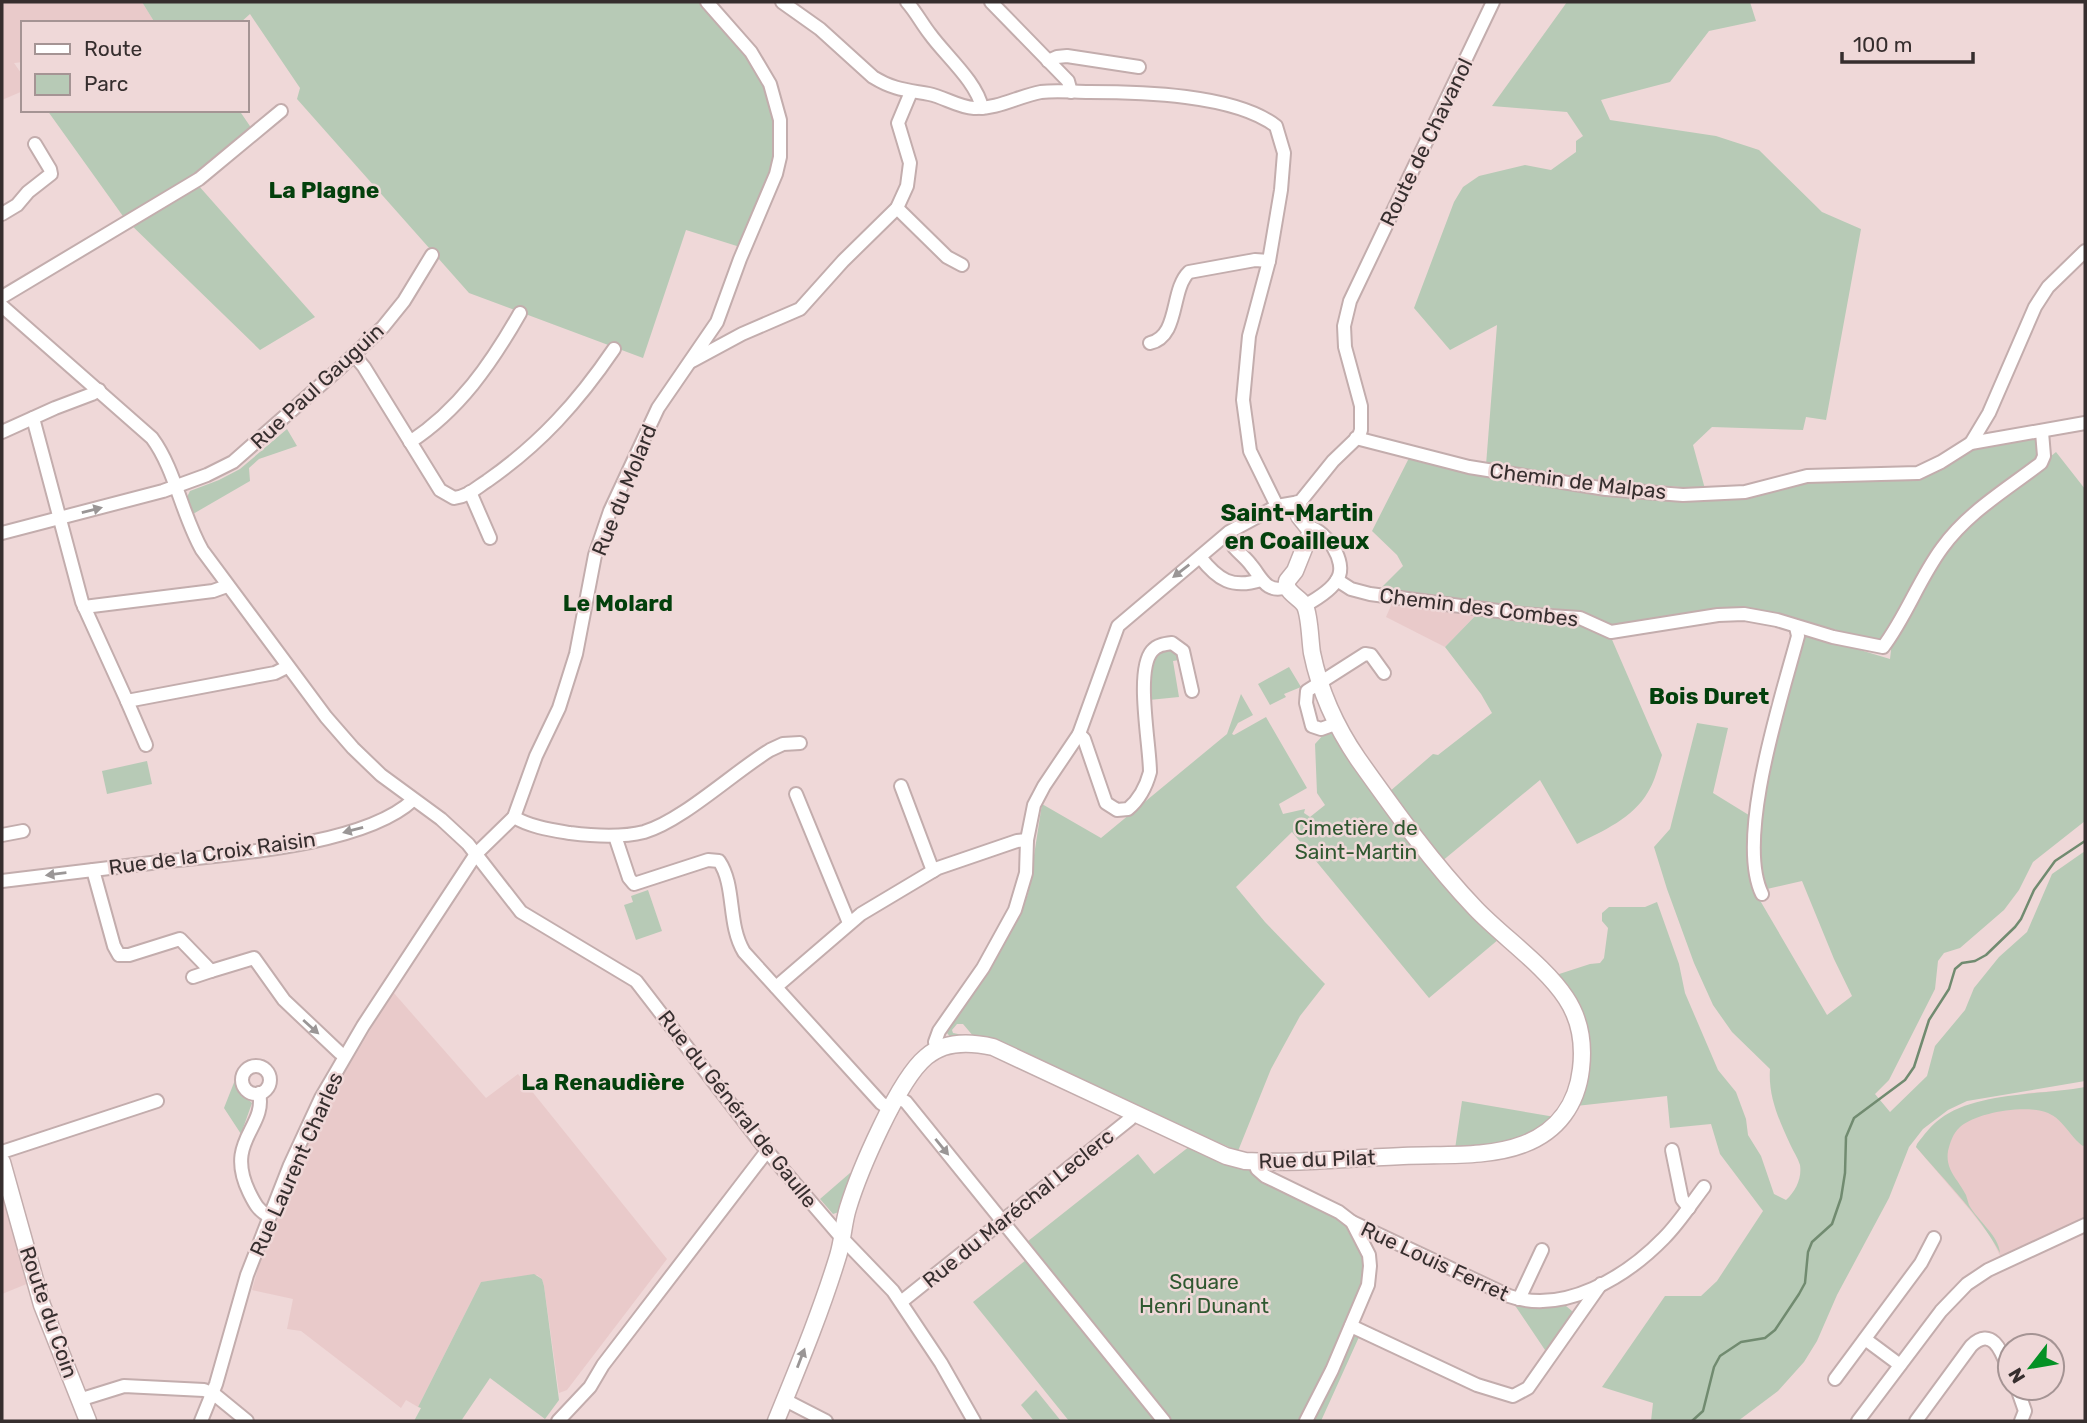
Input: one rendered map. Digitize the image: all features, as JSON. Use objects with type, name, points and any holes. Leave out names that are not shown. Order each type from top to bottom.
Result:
[{"type":"main road","points":[[1298,504],[1298,516],[1311,531],[1295,571],[1287,581],[1287,587],[1304,606]]},
{"type":"main road","name":"Rue du Pilat","points":[[937,1049],[969,1044],[993,1047],[1226,1156],[1254,1161],[1509,1149],[1539,1136],[1562,1119],[1573,1103],[1580,1076],[1583,1045],[1580,1029],[1566,998],[1447,877],[1359,760],[1335,724],[1320,683],[1304,606]]},
{"type":"main road","points":[[776,1421],[829,1283],[853,1195],[894,1103],[918,1065],[937,1049]]},
{"type":"main road","name":"Route du Coin","points":[[2,1162],[42,1305],[88,1421]]},
{"type":"street","name":"Rue du Molard","points":[[475,854],[514,817],[536,756],[559,708],[576,654],[595,555],[610,511],[658,408],[709,336],[776,174],[781,139],[776,102],[762,68],[708,2]]},
{"type":"street","points":[[782,2],[820,29],[873,77],[893,88],[911,93],[928,93],[964,106],[982,108],[1049,92],[1122,91],[1173,94],[1247,111],[1276,126],[1282,141],[1284,166],[1269,261],[1249,336],[1243,400],[1250,451],[1277,506]]},
{"type":"street","points":[[907,2],[964,75],[982,108]]},
{"type":"street","points":[[990,2],[1068,81],[1071,92]]},
{"type":"street","name":"Route de Chavanol","points":[[1356,438],[1361,430],[1362,414],[1347,360],[1344,335],[1346,314],[1358,282],[1493,2]]},
{"type":"street","points":[[1048,61],[1066,56],[1139,68]]},
{"type":"street","points":[[1048,61],[1051,72],[1049,92]]},
{"type":"street","points":[[691,360],[697,360],[742,334],[800,309],[843,261],[897,208],[907,186],[911,163],[898,123],[911,93]]},
{"type":"street","points":[[2,297],[199,179],[281,111]]},
{"type":"street","points":[[2,214],[17,205],[28,192],[51,174],[35,144]]},
{"type":"street","points":[[897,208],[947,257],[962,265]]},
{"type":"street","points":[[1971,443],[1989,413],[2035,307],[2048,287],[2085,251]]},
{"type":"street","name":"Rue Paul Gauguin","points":[[2,533],[175,487],[207,475],[238,458],[383,327],[404,301],[432,255]]},
{"type":"street","points":[[1150,343],[1156,342],[1164,335],[1183,280],[1189,272],[1255,260],[1269,261]]},
{"type":"street","name":"Rue du Général de Gaulle","points":[[2,306],[152,438],[159,447],[193,535],[227,586],[326,717],[353,748],[381,775],[455,831],[521,912],[636,981],[767,1151],[841,1237],[886,1282],[974,1421]]},
{"type":"street","points":[[410,442],[437,421],[480,378],[520,313]]},
{"type":"street","points":[[354,355],[440,490],[445,495],[461,497],[507,467],[552,428],[572,407],[614,349]]},
{"type":"street","points":[[2,432],[99,390]]},
{"type":"street","points":[[33,418],[84,607],[146,745]]},
{"type":"street","name":"Chemin de Malpas","points":[[1356,438],[1469,467],[1606,488],[1683,495],[1745,492],[1807,475],[1918,473],[1971,443],[2085,423]]},
{"type":"street","name":"Chemin des Combes","points":[[1338,580],[1351,589],[1370,594],[1521,614],[1580,618],[1611,632],[1734,614],[1758,616],[1833,637],[1883,647],[1926,571],[1957,528],[2043,460],[2042,432]]},
{"type":"street","points":[[937,1049],[935,1042],[939,1031],[983,968],[1015,911],[1026,873],[1027,840],[1034,805],[1079,734],[1118,626],[1229,532],[1277,506],[1298,504],[1356,438]]},
{"type":"street","points":[[471,492],[490,538]]},
{"type":"street","points":[[1304,606],[1338,580],[1340,570],[1334,547],[1323,533],[1309,527]]},
{"type":"street","points":[[1233,553],[1251,565],[1268,587],[1287,587]]},
{"type":"street","points":[[1200,557],[1224,581],[1234,583],[1261,580]]},
{"type":"street","points":[[84,607],[219,590],[227,586]]},
{"type":"street","points":[[1762,894],[1756,866],[1755,815],[1772,735],[1798,636],[1796,627]]},
{"type":"street","points":[[1079,734],[1084,738],[1106,803],[1117,810],[1128,809],[1140,797],[1150,772],[1143,681],[1147,659],[1152,650],[1171,643],[1183,651],[1192,691]]},
{"type":"street","points":[[1335,724],[1314,729],[1306,703],[1307,691],[1365,654],[1371,655],[1384,673]]},
{"type":"street","points":[[127,701],[275,673],[288,667]]},
{"type":"street","points":[[514,817],[552,830],[615,836],[652,829],[684,810],[769,750],[783,744],[800,743]]},
{"type":"street","points":[[901,786],[933,871]]},
{"type":"street","points":[[796,794],[849,923]]},
{"type":"street","name":"Rue de la Croix Raisin","points":[[2,881],[280,848],[360,829],[402,809],[413,800]]},
{"type":"street","points":[[2,835],[23,831]]},
{"type":"street","points":[[615,836],[629,878],[634,884],[708,860],[719,861],[726,877],[731,913],[740,945],[881,1102],[906,1102],[1156,1418]]},
{"type":"street","points":[[776,986],[849,923],[933,871],[994,848],[1027,840]]},
{"type":"street","name":"Rue Laurent Charles","points":[[201,1421],[214,1394],[244,1285],[269,1216],[309,1123],[341,1061],[475,854]]},
{"type":"street","points":[[93,870],[114,946],[119,955],[129,955],[180,939],[211,971]]},
{"type":"street","points":[[193,977],[254,958],[284,1000],[340,1053]]},
{"type":"street","points":[[259,1093],[260,1104],[242,1150],[240,1166],[243,1180],[256,1205],[269,1216]]},
{"type":"street","points":[[2,1152],[157,1101]]},
{"type":"street","name":"Rue du Maréchal Leclerc","points":[[901,1302],[1130,1119],[1134,1113]]},
{"type":"street","points":[[1672,1150],[1682,1199],[1689,1209]]},
{"type":"street","points":[[558,1421],[577,1404],[595,1381],[603,1365],[767,1151]]},
{"type":"street","name":"Rue Louis Ferret","points":[[1254,1161],[1257,1170],[1265,1176],[1339,1212],[1352,1222],[1519,1300],[1544,1302],[1566,1298],[1601,1284],[1647,1254],[1664,1239],[1704,1187]]},
{"type":"street","points":[[1306,1421],[1368,1285],[1369,1255],[1352,1222]]},
{"type":"street","points":[[1863,1419],[1900,1364],[1950,1301],[1976,1276],[2085,1225]]},
{"type":"street","points":[[1835,1380],[1921,1264],[1934,1238]]},
{"type":"street","points":[[1369,1255],[1378,1245],[1389,1239]]},
{"type":"street","name":"Rue Louis Ferret","points":[[1519,1300],[1542,1250]]},
{"type":"street","points":[[1351,1326],[1477,1385],[1513,1396],[1528,1388],[1601,1284]]},
{"type":"street","points":[[1566,1298],[1574,1306],[1577,1318]]},
{"type":"street","points":[[1865,1339],[1900,1364]]},
{"type":"street","points":[[1920,1420],[1971,1346],[1979,1340],[1989,1339],[1996,1343]]},
{"type":"street","points":[[79,1400],[124,1386],[198,1389],[214,1394],[247,1421]]},
{"type":"street","points":[[785,1400],[826,1421]]},
{"type":"street","points":[[2021,1421],[2025,1411],[2022,1402]]},
{"type":"shaded area","points":[[2,2],[142,2],[154,21],[21,21],[21,62],[14,63],[21,73],[21,92],[2,100]]},
{"type":"shaded area","points":[[1393,601],[1478,613],[1445,647],[1386,617]]},
{"type":"shaded area","points":[[393,992],[486,1098],[518,1074],[667,1259],[567,1390],[559,1393],[544,1286],[537,1275],[481,1282],[418,1407],[406,1400],[401,1408],[301,1331],[287,1329],[293,1299],[252,1290],[259,1265],[308,1145],[342,1077]]},
{"type":"shaded area","points":[[2070,1090],[2085,1123],[2085,1217],[2000,1256],[1991,1237],[1916,1147],[1940,1119],[1963,1107],[2028,1093]]},
{"type":"shaded area","points":[[2,1186],[29,1283],[2,1294]]},
{"type":"green space","points":[[142,2],[710,2],[756,51],[784,146],[740,247],[686,230],[643,358],[469,293],[297,99],[300,88],[250,14],[242,21],[154,21]]},
{"type":"green space","points":[[1567,2],[1750,2],[1756,21],[1709,31],[1670,82],[1601,100],[1610,120],[1716,136],[1759,150],[1822,212],[1861,229],[1826,420],[1806,417],[1803,430],[1712,427],[1693,445],[1705,489],[1607,481],[1486,465],[1497,325],[1450,350],[1414,308],[1454,202],[1463,187],[1479,176],[1525,165],[1551,170],[1576,152],[1576,141],[1583,136],[1567,112],[1492,106]]},
{"type":"green space","points":[[48,112],[240,112],[254,132],[198,185],[315,317],[260,350],[125,219]]},
{"type":"green space","points":[[287,429],[297,446],[259,459],[249,468],[250,481],[193,514],[187,497],[190,491],[240,469]]},
{"type":"green space","points":[[2035,439],[2038,459],[1961,516],[1931,551],[1882,642],[1752,608],[1699,611],[1616,627],[1587,616],[1376,593],[1403,566],[1397,555],[1372,531],[1409,458],[1603,495],[1739,498],[1804,479],[1917,476],[1970,447]]},
{"type":"green space","points":[[2056,452],[2085,489],[2085,821],[2033,862],[2019,890],[2004,910],[1960,948],[1944,953],[1938,961],[1935,989],[1889,1080],[1875,1094],[1890,1112],[1927,1076],[1935,1046],[1965,1010],[1974,988],[1999,957],[2027,932],[2052,874],[2085,851],[2085,1081],[1967,1101],[1948,1110],[1923,1129],[1909,1147],[1889,1198],[1837,1295],[1817,1341],[1804,1362],[1778,1391],[1738,1421],[1651,1421],[1653,1403],[1602,1387],[1665,1296],[1701,1296],[1717,1281],[1763,1211],[1720,1154],[1711,1124],[1670,1128],[1667,1096],[1576,1106],[1587,1052],[1553,976],[1600,963],[1604,958],[1608,928],[1602,921],[1602,913],[1609,907],[1645,907],[1657,902],[1679,964],[1685,993],[1718,1070],[1736,1092],[1746,1119],[1748,1135],[1761,1156],[1774,1194],[1786,1200],[1790,1196],[1799,1179],[1800,1165],[1775,1108],[1770,1069],[1732,1032],[1713,1005],[1694,963],[1654,847],[1670,829],[1697,723],[1728,728],[1713,793],[1752,817],[1758,897],[1827,1015],[1852,996],[1802,881],[1767,889],[1761,885],[1757,815],[1777,727],[1804,633],[1890,659],[1892,641],[1908,609],[1960,530]]},
{"type":"green space","points":[[1480,611],[1587,623],[1610,635],[1662,755],[1654,779],[1642,801],[1617,823],[1577,844],[1540,780],[1441,862],[1389,792],[1433,754],[1438,755],[1492,713],[1445,647]]},
{"type":"green space","points":[[1165,649],[1174,651],[1179,660],[1173,661],[1179,697],[1149,700],[1147,679],[1156,654]]},
{"type":"green space","points":[[1289,667],[1301,687],[1284,694],[1286,697],[1270,705],[1258,684]]},
{"type":"green space","name":"Cimetière de Saint-Martin","points":[[1241,694],[1253,715],[1238,723],[1232,734],[1266,717],[1307,788],[1279,804],[1283,814],[1305,809],[1304,813],[1310,817],[1325,805],[1317,793],[1315,744],[1324,734],[1333,733],[1499,939],[1429,998],[1292,832],[1236,887],[1265,922],[1325,984],[1300,1016],[1271,1069],[1238,1151],[974,1037],[963,1024],[957,1024],[952,1030],[953,1033],[968,1036],[953,1040],[947,1033],[948,1026],[960,1014],[1017,920],[1028,894],[1042,804],[1101,838],[1227,734]]},
{"type":"green space","points":[[147,761],[152,784],[107,794],[102,771]]},
{"type":"green space","points":[[648,890],[662,931],[636,940],[624,905],[633,902],[631,896]]},
{"type":"green space","points":[[235,1080],[239,1091],[252,1103],[241,1134],[224,1108]]},
{"type":"green space","points":[[2085,1087],[2083,1146],[2054,1116],[2028,1109],[2002,1111],[1978,1117],[1960,1127],[1954,1135],[1948,1151],[1948,1164],[1969,1205],[1996,1241],[2000,1253],[1972,1211],[1916,1147],[1917,1144],[1940,1119],[1972,1104],[1990,1099]]},
{"type":"green space","points":[[1462,1101],[1555,1117],[1521,1139],[1496,1145],[1455,1149]]},
{"type":"green space","name":"Square Henri Dunant","points":[[1190,1146],[1236,1163],[1335,1213],[1349,1224],[1363,1247],[1367,1276],[1345,1330],[1359,1337],[1321,1421],[1069,1421],[973,1302],[1026,1260],[1018,1249],[1138,1154],[1154,1174]]},
{"type":"green space","points":[[850,1173],[852,1176],[839,1212],[833,1214],[820,1199]]},
{"type":"green space","points":[[534,1274],[542,1279],[544,1286],[559,1400],[545,1419],[490,1378],[461,1421],[414,1421],[421,1408],[418,1407],[481,1282]]},
{"type":"green space","points":[[1514,1304],[1536,1308],[1566,1306],[1572,1311],[1572,1317],[1547,1353]]},
{"type":"green space","points":[[1036,1390],[1061,1421],[1034,1421],[1021,1405]]},
{"type":"waterway","points":[[1692,1421],[1703,1411],[1714,1367],[1720,1356],[1741,1342],[1765,1338],[1775,1330],[1805,1283],[1808,1252],[1812,1242],[1832,1224],[1841,1198],[1846,1137],[1854,1118],[1905,1080],[1914,1067],[1929,1020],[1949,989],[1955,969],[1962,963],[1975,961],[1986,955],[2015,927],[2034,890],[2055,861],[2085,841]]},
{"type":"district","name":"La Plagne","points":[[324,190]]},
{"type":"district","name":"Saint-Martin en Coailleux","points":[[1297,527]]},
{"type":"district","name":"Le Molard","points":[[618,603]]},
{"type":"district","name":"Bois Duret","points":[[1709,696]]},
{"type":"district","name":"La Renaudière","points":[[603,1082]]}]
